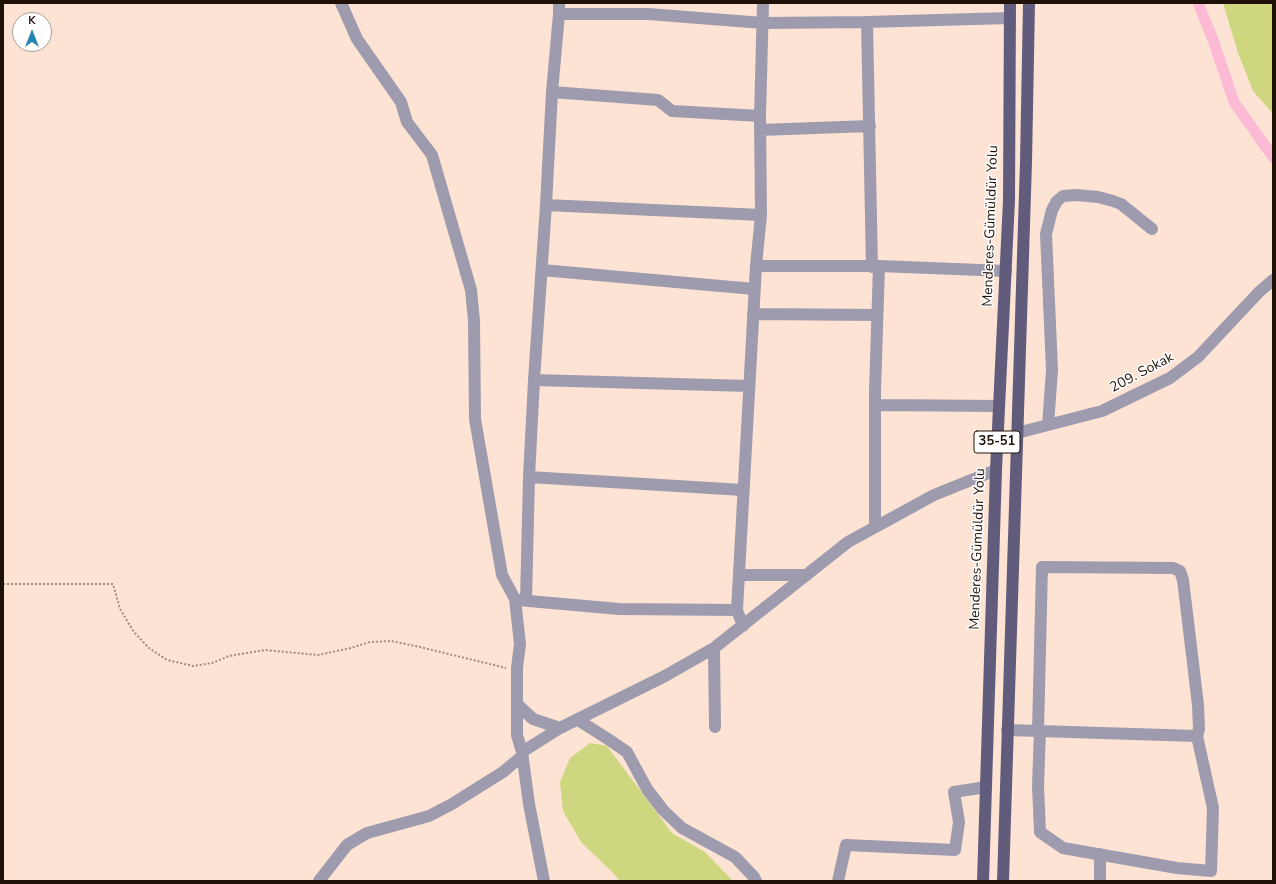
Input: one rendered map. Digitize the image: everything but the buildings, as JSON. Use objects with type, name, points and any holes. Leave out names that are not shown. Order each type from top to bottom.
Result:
[{"type":"main road","name":"Menderes-Gümüldür Yolu","points":[[983,881],[996,470],[1009,200],[1010,3]]},
{"type":"main road","name":"35-51","points":[[1003,881],[1029,3]]},
{"type":"street","points":[[341,3],[357,39],[401,102],[407,122],[432,155],[471,290],[474,320],[475,419],[502,575],[520,600],[619,609],[737,610]]},
{"type":"street","points":[[744,626],[737,610],[754,289],[761,215],[760,116],[763,23],[762,3]]},
{"type":"street","points":[[544,881],[529,804],[522,754],[516,735],[517,668],[520,644],[520,600],[542,270],[552,92],[559,8],[763,23],[1010,18]]},
{"type":"street","points":[[867,22],[877,315],[875,527]]},
{"type":"street","points":[[552,92],[658,100],[672,111],[760,116]]},
{"type":"street","points":[[760,130],[870,126]]},
{"type":"street","points":[[1048,425],[1052,370],[1046,234],[1052,210],[1057,201],[1064,196],[1076,195],[1098,197],[1121,204],[1152,229]]},
{"type":"street","points":[[546,205],[761,215]]},
{"type":"street","points":[[756,266],[875,267],[1006,271]]},
{"type":"street","points":[[542,270],[754,289]]},
{"type":"street","name":"209. Sokak","points":[[1017,433],[1102,410],[1170,378],[1198,357],[1259,292],[1273,280]]},
{"type":"street","points":[[753,314],[877,315]]},
{"type":"street","points":[[534,380],[749,386]]},
{"type":"street","points":[[876,405],[999,406]]},
{"type":"street","points":[[318,881],[347,844],[367,833],[429,816],[452,804],[503,772],[522,754],[560,728],[665,676],[714,648],[744,626],[848,542],[934,495],[996,470]]},
{"type":"street","points":[[529,476],[743,490]]},
{"type":"street","points":[[1042,567],[1173,568],[1180,571],[1183,580],[1198,705],[1199,729],[1197,736],[1213,808],[1210,876],[1178,868],[1063,848],[1040,832],[1038,786],[1039,731],[1042,567]]},
{"type":"street","points":[[739,575],[807,575]]},
{"type":"street","points":[[714,648],[715,727]]},
{"type":"street","points":[[517,704],[533,719],[560,728]]},
{"type":"street","points":[[578,720],[627,752],[647,789],[664,810],[682,828],[735,857],[756,881]]},
{"type":"street","points":[[1007,730],[1197,736]]},
{"type":"street","points":[[838,881],[846,845],[955,850],[959,822],[954,792],[986,787]]},
{"type":"street","points":[[1100,854],[1100,881]]},
{"type":"path","points":[[3,584],[113,584],[120,609],[134,632],[149,648],[167,660],[193,666],[212,663],[230,656],[265,650],[318,655],[351,648],[370,642],[391,641],[505,668],[517,668]]},
{"type":"green space","points":[[1223,3],[1273,3],[1273,114],[1253,91],[1238,53]]},
{"type":"green space","points":[[590,743],[607,746],[672,833],[705,852],[733,881],[620,881],[581,842],[563,811],[560,782],[570,758]]},
{"type":"waterway","points":[[1198,3],[1213,40],[1234,102],[1273,157]]}]
